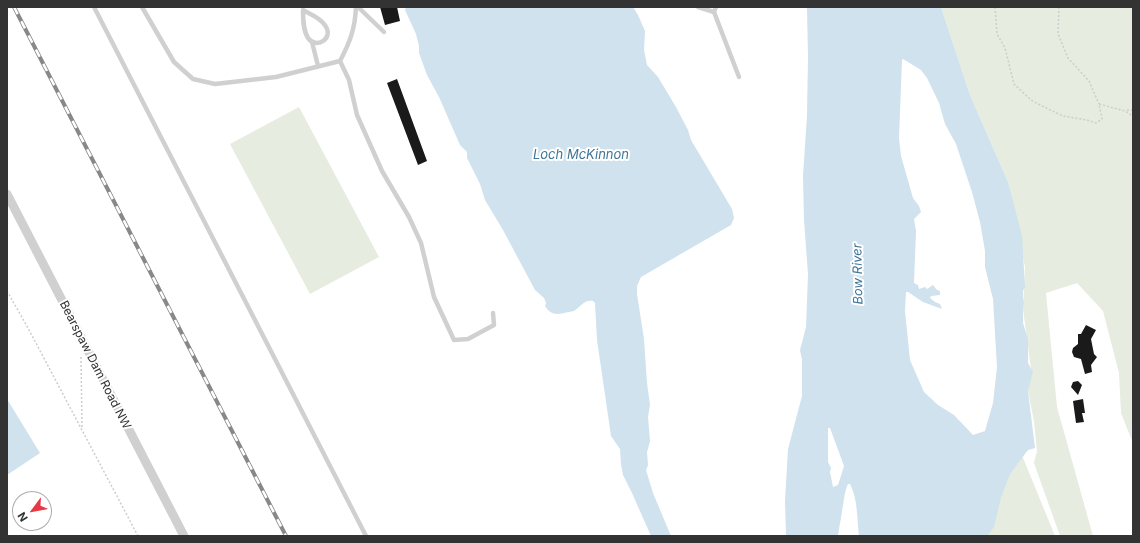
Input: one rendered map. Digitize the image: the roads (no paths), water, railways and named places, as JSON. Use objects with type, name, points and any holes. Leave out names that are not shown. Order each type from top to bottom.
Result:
[{"type":"street","name":"Bearspaw Dam Road NW","points":[[7,194],[184,536]]},
{"type":"lane","points":[[94,7],[366,536]]},
{"type":"lane","points":[[142,7],[174,62],[192,79],[215,84],[276,77],[340,60],[350,41],[355,23],[357,7]]},
{"type":"lane","points":[[357,7],[384,32]]},
{"type":"lane","points":[[698,7],[715,9],[739,77]]},
{"type":"lane","points":[[302,8],[305,30],[308,39],[312,42],[318,66]]},
{"type":"lane","points":[[302,8],[320,20],[327,28],[328,37],[325,40],[321,42],[312,42]]},
{"type":"lane","points":[[340,60],[349,80],[357,115],[382,171],[409,217],[420,244],[434,297],[454,340],[468,340],[494,325],[493,313]]},
{"type":"water","name":"Loch McKinnon","points":[[406,7],[633,7],[638,15],[645,31],[644,50],[647,65],[658,77],[676,107],[688,130],[691,140],[732,209],[734,218],[731,225],[641,277],[637,286],[644,339],[650,405],[648,417],[650,441],[647,452],[648,465],[646,470],[653,493],[671,536],[651,536],[623,475],[620,449],[611,436],[597,340],[595,303],[593,301],[588,301],[574,311],[558,314],[549,311],[545,306],[546,303],[544,298],[535,290],[485,200],[480,184],[467,158],[467,152],[460,145],[439,97],[427,75],[419,53],[416,34],[405,10]]},
{"type":"water","name":"Bow River","points":[[807,7],[941,7],[970,95],[1008,182],[1022,236],[1025,287],[1023,291],[1023,323],[1028,339],[1028,363],[1033,372],[1028,391],[1035,448],[1028,450],[1010,474],[1001,497],[994,527],[987,536],[859,536],[857,510],[853,490],[850,484],[848,484],[838,536],[786,536],[785,501],[788,449],[802,396],[802,360],[800,350],[806,327],[808,274],[804,220],[803,176],[807,116]],"holes":[[[903,59],[921,70],[927,78],[939,103],[945,124],[956,144],[980,222],[985,251],[985,267],[993,299],[997,367],[993,403],[985,431],[973,435],[954,415],[938,405],[924,392],[910,360],[905,311],[906,292],[923,302],[942,309],[940,304],[930,298],[931,296],[940,295],[940,291],[933,285],[927,289],[925,287],[919,289],[918,285],[914,283],[916,231],[914,219],[921,212],[919,206],[913,198],[901,156],[899,138]],[[828,428],[830,428],[844,466],[838,485],[833,487],[830,472],[831,468],[828,462]]]},
{"type":"water","points":[[7,399],[40,453],[7,475]]},
{"type":"railway","points":[[14,7],[286,536]]}]
